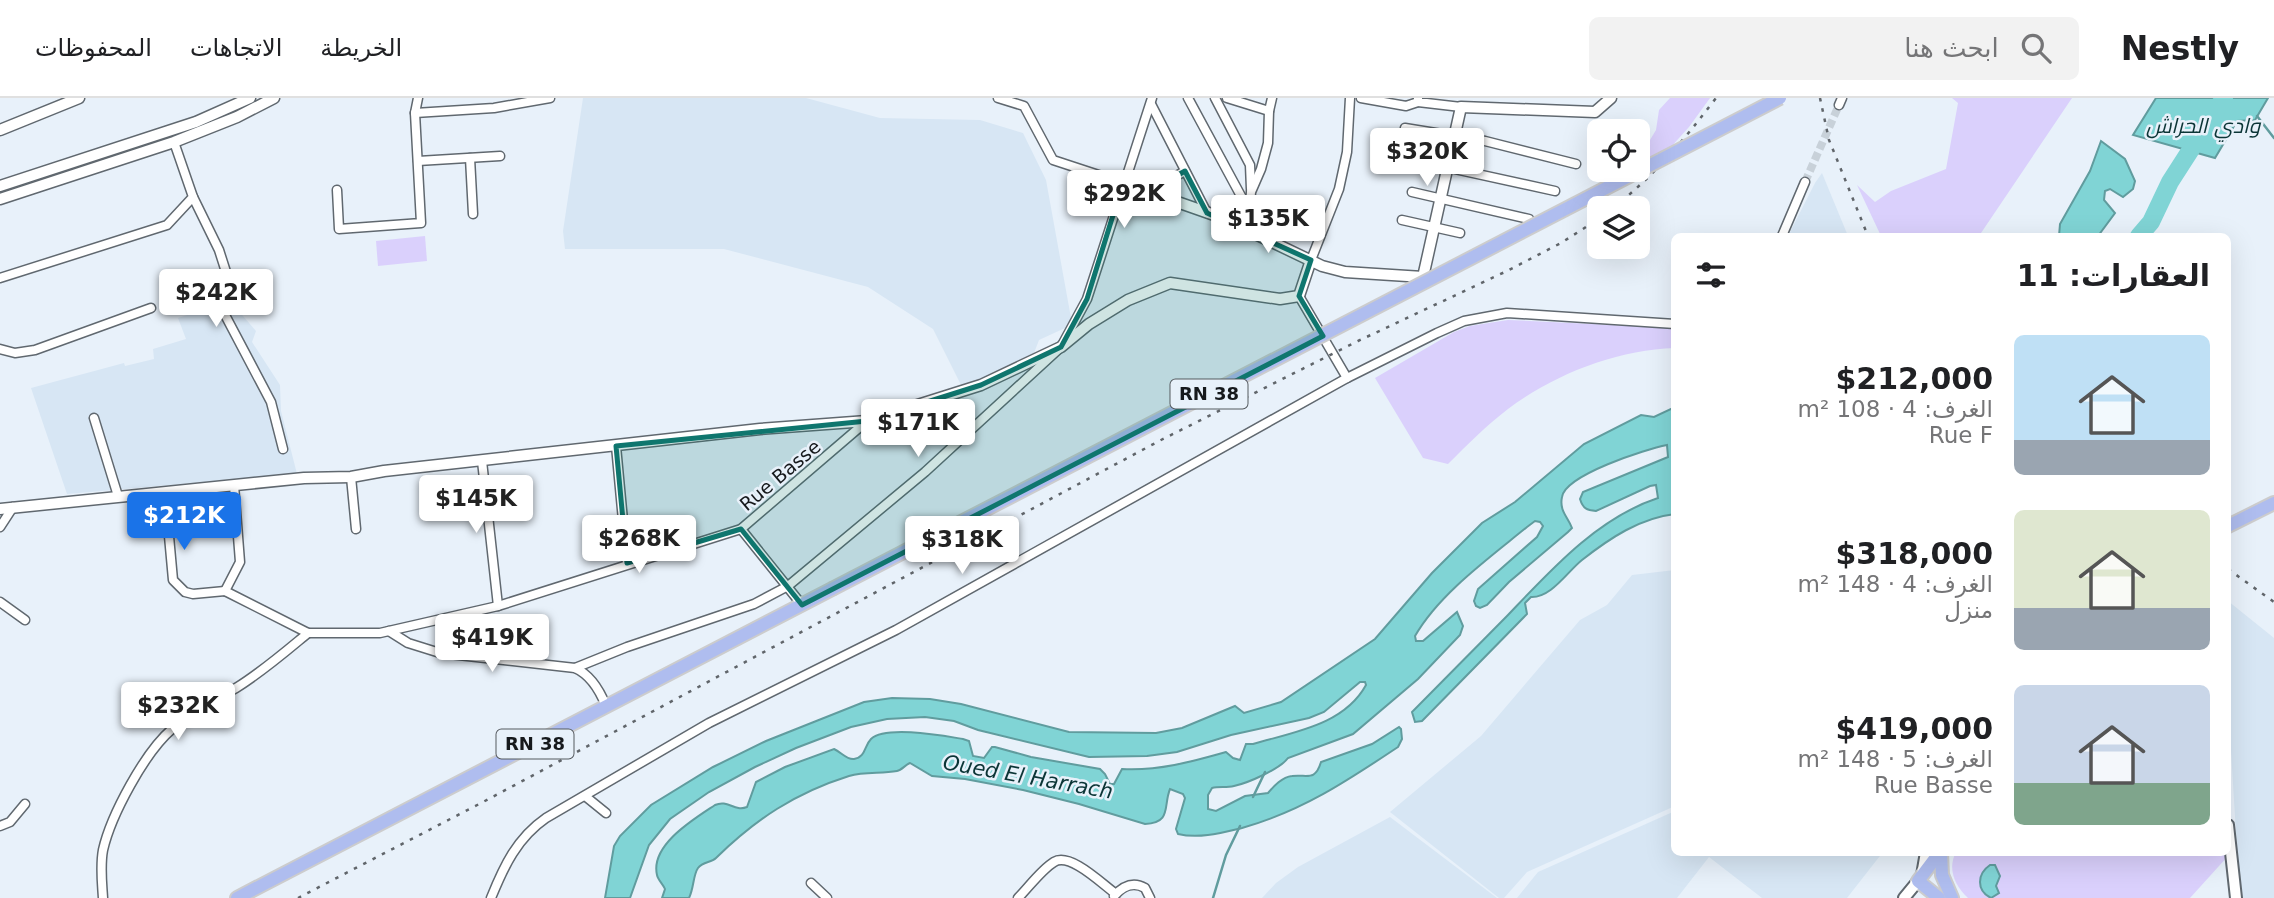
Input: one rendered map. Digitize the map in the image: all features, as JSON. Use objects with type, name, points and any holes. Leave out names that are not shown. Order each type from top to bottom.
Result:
[{"type":"main road","name":"RN 38","points":[[237,898],[1780,98]]},
{"type":"main road","points":[[2231,524],[2274,503]]},
{"type":"main road","points":[[2231,852],[2236,898]]},
{"type":"main road","points":[[1920,878],[1925,856]]},
{"type":"main road","points":[[1904,898],[1937,856]]},
{"type":"main road","points":[[1940,856],[1942,875],[1952,898]]},
{"type":"main road","points":[[1920,878],[1939,898]]},
{"type":"street","points":[[0,130],[79,98]]},
{"type":"street","points":[[0,186],[196,122],[250,98]]},
{"type":"street","points":[[0,199],[174,142],[237,117],[274,98]]},
{"type":"street","points":[[337,190],[339,229],[421,223],[415,113],[418,98]]},
{"type":"street","points":[[415,113],[494,108],[550,98]]},
{"type":"street","points":[[998,98],[1026,102],[1053,160],[1207,213],[1248,229],[1311,260],[1346,272],[1423,277],[1461,107]]},
{"type":"street","points":[[1188,98],[1248,209]]},
{"type":"street","points":[[1215,98],[1250,165],[1248,229]]},
{"type":"street","points":[[1227,98],[1269,111]]},
{"type":"street","points":[[1251,192],[1268,144],[1272,98]]},
{"type":"street","points":[[1347,378],[1300,296],[1311,260],[1339,190],[1347,152],[1350,98]]},
{"type":"street","points":[[1366,99],[1406,106],[1418,100],[1461,107],[1595,112],[1611,98]]},
{"type":"street","points":[[1151,101],[1207,213]]},
{"type":"street","points":[[1,506],[13,508],[304,478],[351,477],[384,471],[760,429],[867,421],[981,386],[1061,347],[1087,299],[1151,101]]},
{"type":"street","points":[[1405,128],[1526,150],[1576,164]]},
{"type":"street","points":[[174,142],[193,197],[219,250],[227,275],[223,313],[271,402],[283,449]]},
{"type":"street","points":[[418,161],[500,156]]},
{"type":"street","points":[[470,158],[473,214]]},
{"type":"street","points":[[1418,161],[1555,191]]},
{"type":"street","points":[[1148,192],[1185,171]]},
{"type":"street","points":[[1783,233],[1805,182]]},
{"type":"street","points":[[1412,192],[1530,219]]},
{"type":"street","points":[[0,278],[167,225],[193,197]]},
{"type":"street","points":[[1402,220],[1460,233]]},
{"type":"street","points":[[575,668],[627,647],[754,604],[788,586],[925,472],[1061,347],[1090,324],[1128,300],[1170,283],[1280,299],[1300,296]]},
{"type":"street","points":[[0,349],[15,352],[35,351],[151,308]]},
{"type":"street","points":[[491,898],[512,853],[526,833],[546,818],[709,723],[895,630],[1347,378],[1437,333],[1486,315],[1528,313],[1671,324]]},
{"type":"street","points":[[93,418],[117,496]]},
{"type":"street","name":"Rue Basse","points":[[225,591],[308,633],[366,634],[389,631],[498,607],[741,529],[867,421]]},
{"type":"street","points":[[615,446],[628,564]]},
{"type":"street","points":[[482,461],[498,607]]},
{"type":"street","points":[[351,477],[356,529]]},
{"type":"street","points":[[164,492],[173,580],[178,587],[192,594],[225,591],[240,562],[234,485]]},
{"type":"street","points":[[0,527],[13,508]]},
{"type":"street","points":[[741,529],[802,605]]},
{"type":"street","points":[[0,602],[25,620]]},
{"type":"street","points":[[389,631],[408,643],[440,653],[575,668],[582,671],[601,693],[606,706]]},
{"type":"street","points":[[103,898],[101,875],[108,833],[121,805],[158,743],[185,718],[254,676],[308,633]]},
{"type":"street","points":[[585,796],[606,813]]},
{"type":"street","points":[[0,826],[10,822],[25,804]]},
{"type":"street","points":[[1018,898],[1052,863],[1062,859],[1073,862],[1114,896],[1123,888],[1136,885],[1145,888],[1150,898]]},
{"type":"street","points":[[811,883],[827,898]]},
{"type":"highlighted area","points":[[1185,171],[1207,213],[1311,260],[1299,296],[1323,336],[802,605],[741,529],[627,563],[616,446],[867,421],[981,385],[1061,347],[1087,299],[1123,183],[1148,192]]},
{"type":"shaded area","points":[[583,98],[806,98],[880,118],[980,120],[1023,133],[1046,180],[1071,318],[1065,328],[1039,340],[1031,361],[962,387],[933,329],[868,287],[724,249],[565,249],[563,231]]},
{"type":"shaded area","points":[[1670,98],[1710,98],[1689,127],[1660,159],[1650,164],[1650,140],[1656,130],[1659,110]]},
{"type":"shaded area","points":[[1952,98],[2072,98],[1981,233],[1880,233],[1857,185],[1875,202],[1891,191],[1946,169],[1958,103]]},
{"type":"shaded area","points":[[1822,173],[1847,233],[1790,233]]},
{"type":"shaded area","points":[[425,236],[427,261],[378,266],[376,241]]},
{"type":"shaded area","points":[[230,301],[256,331],[252,342],[280,385],[281,411],[297,474],[67,494],[31,388],[124,363],[125,366],[154,359],[153,349],[186,339],[178,318]]},
{"type":"shaded area","points":[[1508,320],[1671,328],[1671,348],[1631,353],[1566,375],[1526,396],[1508,409],[1448,464],[1423,458],[1375,378],[1454,332],[1470,326]]},
{"type":"shaded area","points":[[1671,570],[1671,808],[1527,872],[1504,898],[1499,898],[1390,812],[1481,736],[1580,620],[1607,605],[1632,575]]},
{"type":"shaded area","points":[[2231,603],[2274,638],[2274,898],[2240,898],[2231,751]]},
{"type":"shaded area","points":[[1671,813],[1671,856],[1880,856],[1847,898],[1762,898],[1709,857],[1677,898],[1517,898],[1538,872]]},
{"type":"shaded area","points":[[1390,817],[1497,898],[1262,898],[1276,883],[1298,867]]},
{"type":"shaded area","points":[[2228,856],[2190,898],[1968,898],[1954,877],[1953,858]]},
{"type":"water","name":"وادي الحراش","points":[[2156,98],[2268,98],[2255,120],[2237,121],[2215,158],[2133,135]]},
{"type":"water","points":[[2101,141],[2125,159],[2135,181],[2133,189],[2123,197],[2110,189],[2105,191],[2104,200],[2115,213],[2100,233],[2059,233],[2060,224],[2090,171]]},
{"type":"water","points":[[1671,409],[1671,515],[1626,530],[1582,560],[1552,589],[1531,597],[1525,603],[1527,614],[1422,721],[1415,722],[1412,712],[1558,564],[1595,532],[1636,507],[1658,498],[1656,485],[1650,486],[1596,511],[1582,505],[1580,499],[1583,492],[1668,457],[1667,445],[1608,464],[1577,480],[1567,489],[1561,502],[1572,528],[1568,532],[1509,582],[1487,605],[1480,608],[1476,606],[1474,601],[1478,589],[1537,537],[1543,526],[1535,521],[1466,577],[1425,621],[1415,636],[1416,641],[1423,641],[1457,612],[1463,626],[1460,635],[1418,679],[1353,734],[1288,758],[1271,771],[1247,782],[1231,787],[1212,788],[1208,795],[1208,809],[1216,811],[1245,796],[1268,793],[1278,782],[1288,777],[1313,775],[1321,762],[1372,744],[1399,727],[1401,729],[1402,739],[1398,747],[1342,783],[1285,813],[1226,832],[1202,836],[1178,834],[1176,829],[1185,798],[1183,794],[1170,789],[1163,817],[1154,823],[1145,824],[1023,790],[932,776],[910,763],[897,771],[849,776],[811,790],[777,809],[746,831],[714,860],[698,868],[689,898],[662,898],[665,889],[657,875],[660,853],[667,843],[686,825],[715,805],[724,803],[738,808],[747,807],[756,782],[785,767],[834,749],[849,758],[858,758],[871,739],[878,735],[902,732],[963,739],[969,741],[973,756],[984,758],[992,747],[995,747],[1031,757],[1100,769],[1110,784],[1114,784],[1122,769],[1161,767],[1226,752],[1240,760],[1246,744],[1301,731],[1331,718],[1357,699],[1366,685],[1365,682],[1360,682],[1324,712],[1309,718],[1231,735],[1177,752],[1147,756],[1089,757],[978,730],[954,721],[925,717],[887,719],[851,727],[755,767],[709,792],[670,819],[649,845],[630,898],[605,898],[614,846],[620,836],[651,805],[713,767],[766,741],[864,702],[892,698],[930,699],[961,704],[1069,732],[1156,733],[1182,728],[1235,706],[1244,713],[1281,702],[1375,639],[1432,573],[1482,523],[1515,502],[1584,444],[1641,415],[1654,417]]},
{"type":"water","points":[[1990,865],[1995,865],[2000,876],[1996,886],[1999,893],[1991,898],[1983,891],[1980,882]]},
{"type":"waterway","name":"Oued El Harrach","points":[[2142,233],[2151,222],[2170,182],[2224,98]]},
{"type":"waterway","points":[[2257,116],[2274,138]]},
{"type":"waterway","points":[[1253,797],[1265,772]]},
{"type":"waterway","points":[[1213,898],[1226,855],[1240,826]]},
{"type":"tunnel","points":[[1805,182],[1839,105]]},
{"type":"railway","points":[[1627,196],[1668,156],[1716,98]]},
{"type":"railway","points":[[1820,98],[1829,140],[1867,233]]},
{"type":"railway","points":[[298,898],[1161,440],[1358,341],[1507,271],[1587,226]]},
{"type":"railway","points":[[2231,571],[2274,602]]}]
